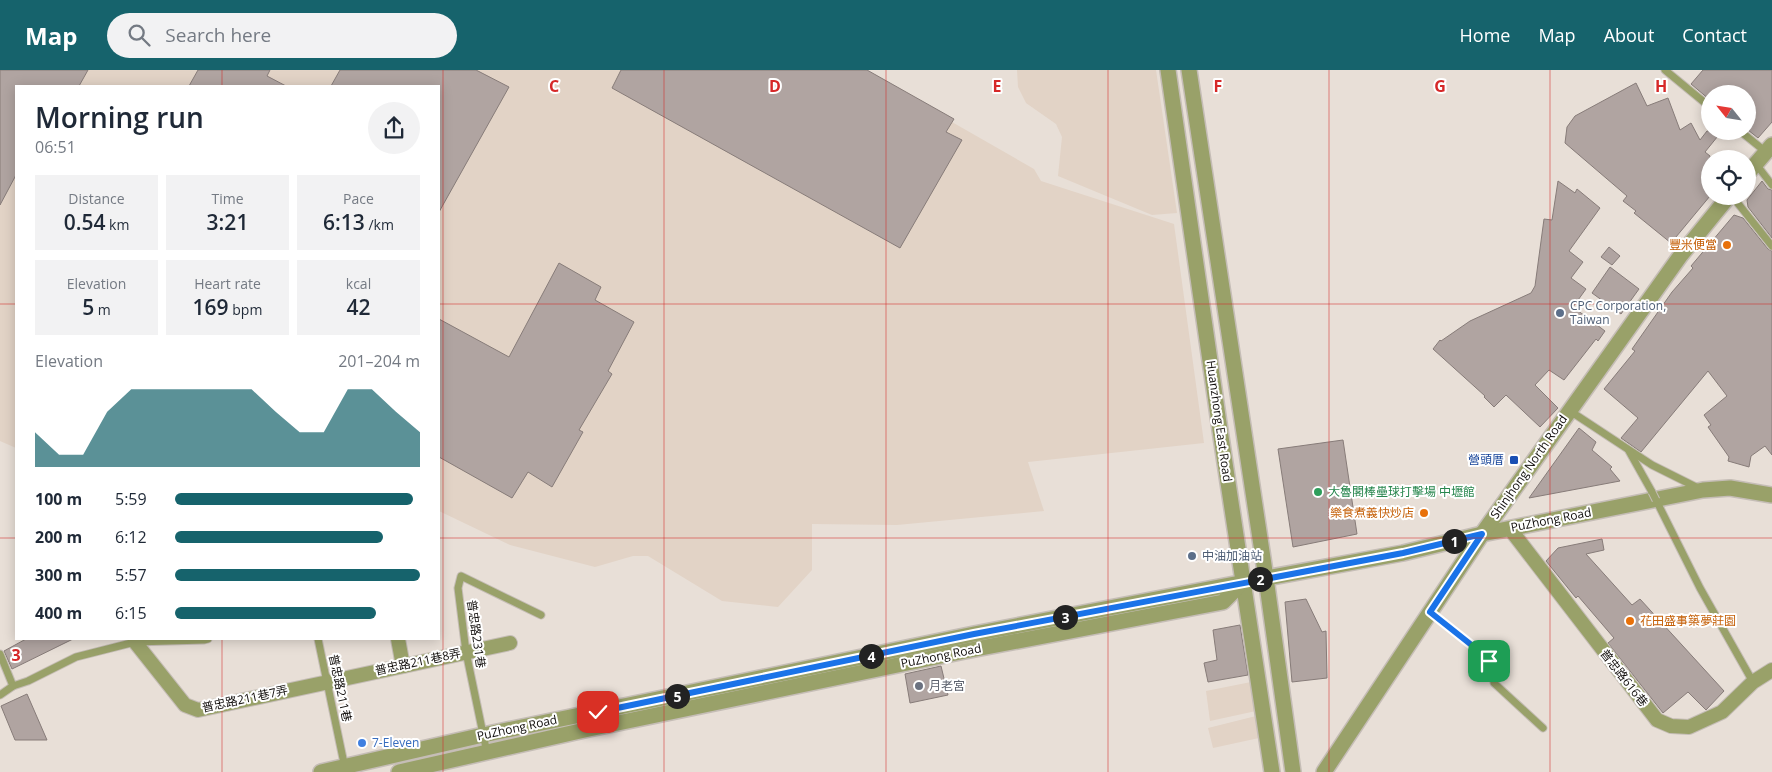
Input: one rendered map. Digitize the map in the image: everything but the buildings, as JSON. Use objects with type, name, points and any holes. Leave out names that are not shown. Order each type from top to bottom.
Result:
[{"type":"street","name":"Huanzhong East Road","points":[[1168,70],[1272,772]]},
{"type":"street","name":"Huanzhong East Road","points":[[1190,70],[1293,772]]},
{"type":"street","name":"Shinjhong North Road","points":[[1324,772],[1482,534],[1569,410],[1681,255],[1723,205]]},
{"type":"street","name":"PuZhong Road","points":[[321,772],[346,769],[483,735],[974,634],[1403,553],[1510,528],[1703,490],[1730,488],[1772,495]]},
{"type":"street","name":"普忠路616巷","points":[[1510,528],[1657,720],[1671,726],[1689,727],[1722,712],[1753,682],[1772,670]]},
{"type":"street","name":"PuZhong Road","points":[[399,772],[589,729],[965,651],[1223,602],[1243,582]]},
{"type":"street","points":[[398,640],[403,666]]},
{"type":"street","name":"普忠路211巷7弄","points":[[135,642],[184,705],[198,710],[326,682]]},
{"type":"street","name":"普忠路211巷8弄","points":[[326,682],[510,643]]},
{"type":"lane","points":[[1665,70],[1701,100]]},
{"type":"lane","points":[[1747,140],[1760,158],[1772,186]]},
{"type":"lane","points":[[1738,205],[1772,246]]},
{"type":"lane","points":[[1569,410],[1652,465],[1703,490]]},
{"type":"lane","points":[[1628,449],[1652,492],[1700,588],[1753,682]]},
{"type":"lane","name":"普忠路231巷","points":[[487,753],[466,652],[458,588],[461,576],[541,615]]},
{"type":"lane","points":[[1430,612],[1489,661],[1493,671],[1494,683],[1543,728]]},
{"type":"lane","points":[[0,695],[13,686],[28,681],[76,657],[135,642],[204,640]]},
{"type":"lane","name":"普忠路211巷","points":[[318,640],[346,769]]},
{"type":"lane","points":[[0,654],[13,686]]},
{"type":"shaded area","points":[[0,70],[861,70],[1034,169],[1041,181],[1174,224],[1204,443],[1028,462],[1044,511],[897,525],[812,524],[812,570],[778,607],[722,601],[648,556],[633,556],[595,567],[510,545],[440,511],[440,85],[15,85],[15,448],[0,441]]},
{"type":"shaded area","points":[[1017,70],[1156,70],[1177,213],[1152,215],[1058,176],[1062,137],[1056,124],[1026,103],[1018,87]]},
{"type":"shaded area","points":[[1251,682],[1256,711],[1210,721],[1206,691]]},
{"type":"shaded area","points":[[1256,716],[1259,738],[1213,748],[1208,728]]},
{"type":"place","name":"豐米便當","points":[[1727,245]]},
{"type":"place","name":"CPC Corporation, Taiwan","points":[[1560,313]]},
{"type":"place","name":"營頭厝","points":[[1514,460]]},
{"type":"place","name":"大魯閣棒壘球打擊場 中壢館","points":[[1318,492]]},
{"type":"place","name":"樂食煮義快炒店","points":[[1424,513]]},
{"type":"place","name":"中油加油站","points":[[1192,556]]},
{"type":"place","name":"花田盛事築夢莊園","points":[[1630,621]]},
{"type":"place","name":"月老宮","points":[[919,686]]},
{"type":"place","name":"7-Eleven","points":[[362,743]]},
{"type":"route","points":[[598,712],[974,634],[1403,553],[1482,534],[1430,612],[1436,615],[1489,661]]}]
